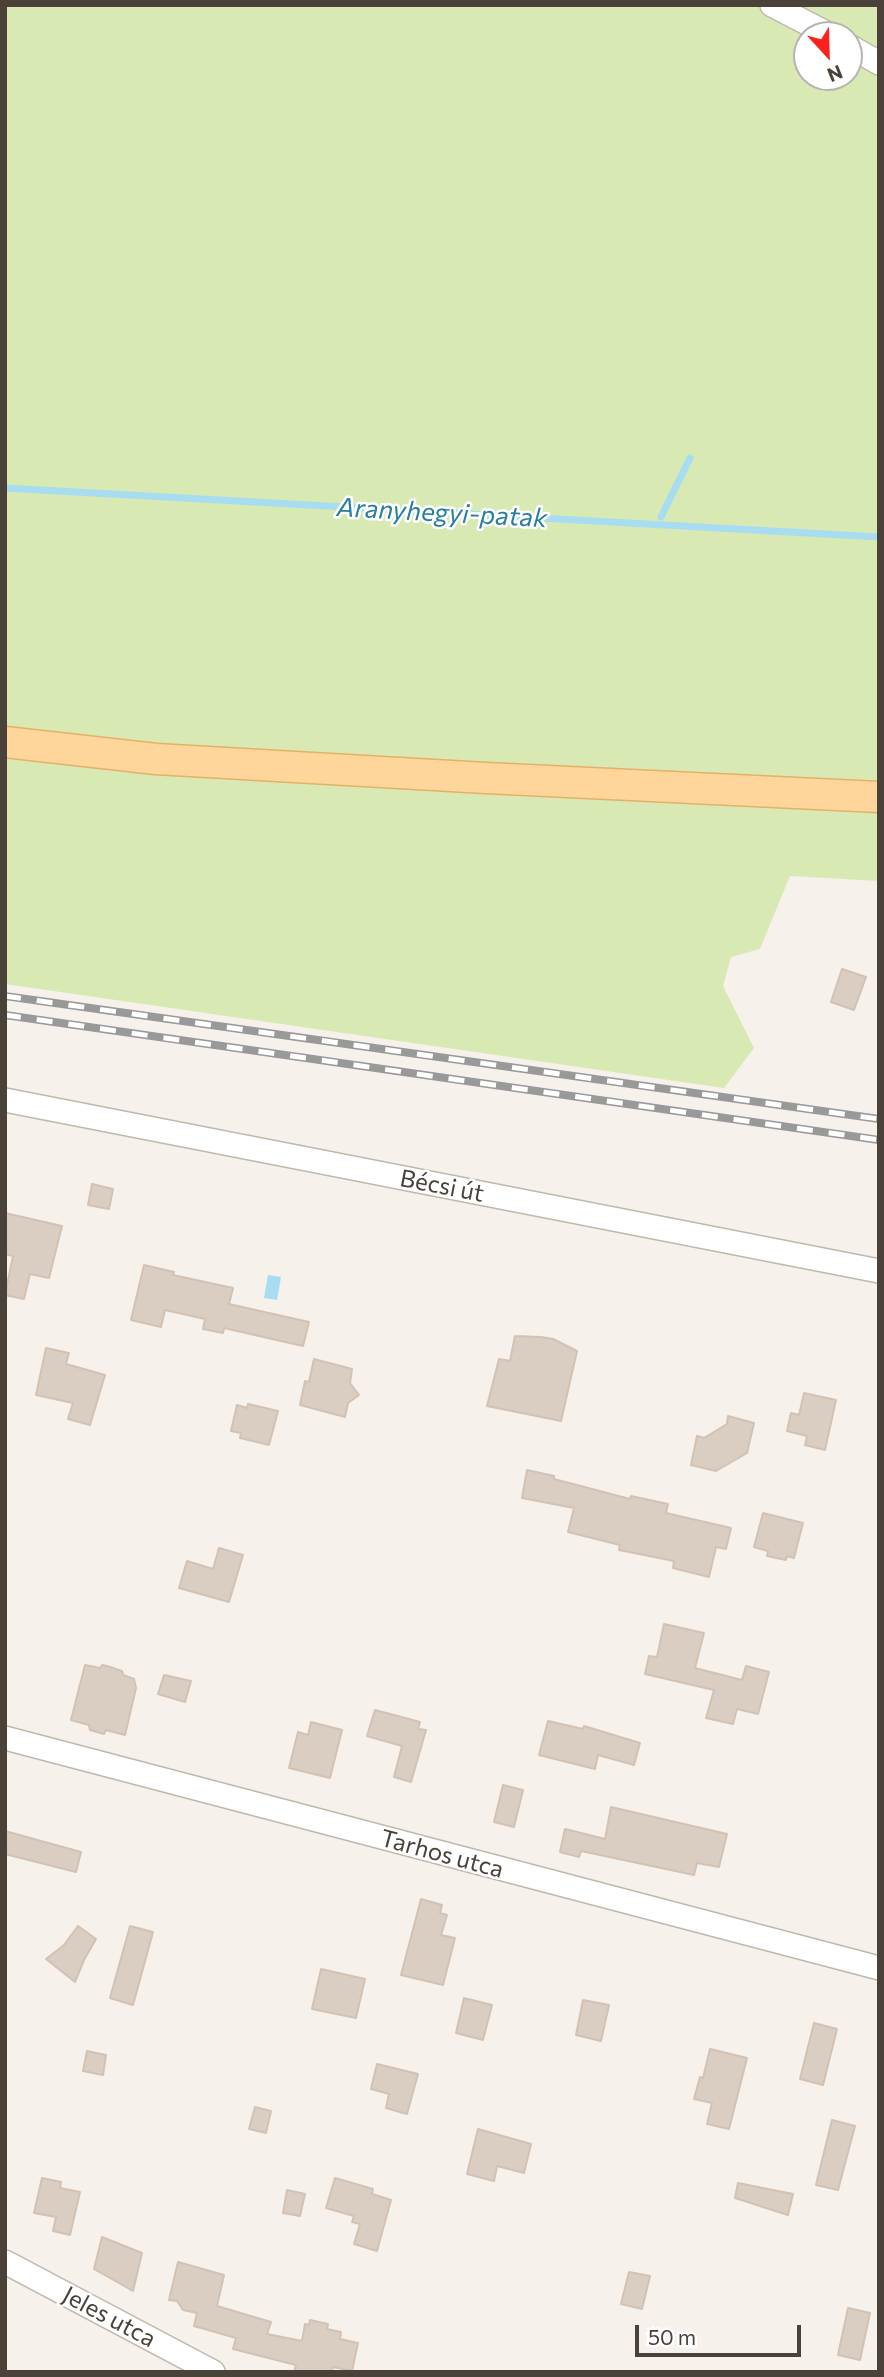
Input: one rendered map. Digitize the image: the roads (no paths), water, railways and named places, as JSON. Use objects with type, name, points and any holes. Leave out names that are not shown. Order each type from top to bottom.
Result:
[{"type":"main road","points":[[5,742],[156,759],[879,797]]},
{"type":"street","points":[[772,5],[803,21]]},
{"type":"street","points":[[863,54],[879,63]]},
{"type":"street","name":"Bécsi út","points":[[5,1100],[879,1271]]},
{"type":"street","name":"Tarhos utca","points":[[5,1738],[879,1968]]},
{"type":"street","name":"Jeles utca","points":[[5,2262],[213,2372]]},
{"type":"water","points":[[268,1275],[281,1277],[277,1300],[264,1298]]},
{"type":"waterway","points":[[661,517],[690,458]]},
{"type":"waterway","name":"Aranyhegyi-patak","points":[[5,488],[879,537]]},
{"type":"railway","points":[[5,996],[879,1119]]},
{"type":"railway","points":[[5,1015],[879,1140]]}]
